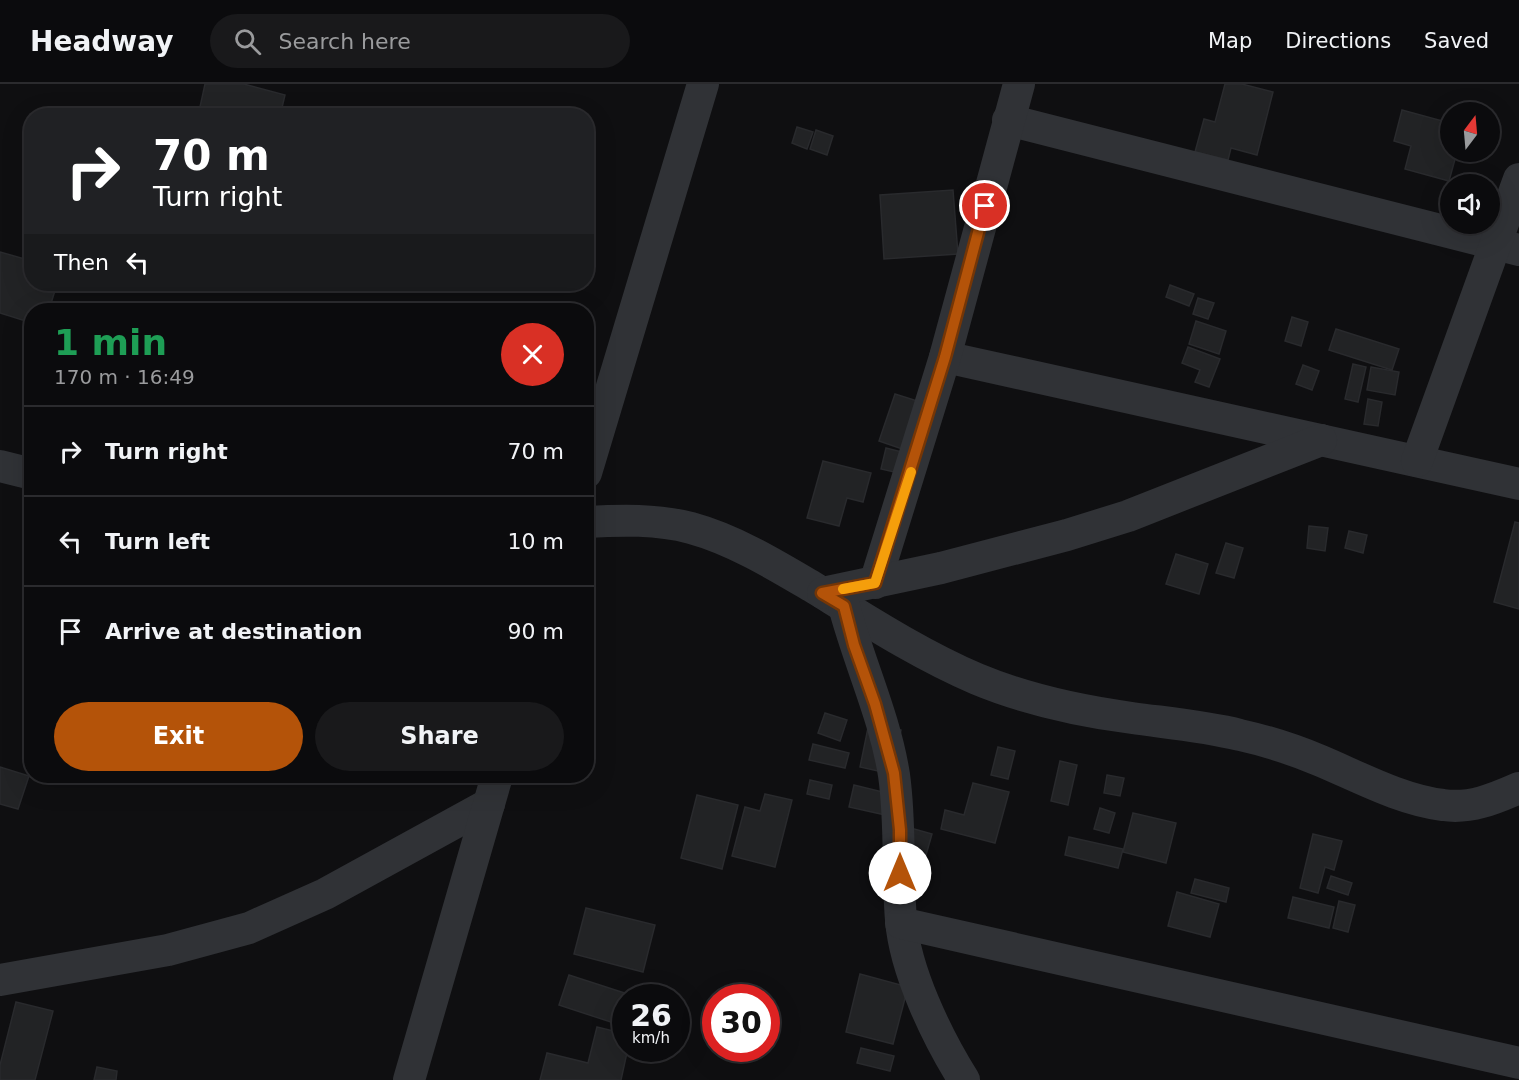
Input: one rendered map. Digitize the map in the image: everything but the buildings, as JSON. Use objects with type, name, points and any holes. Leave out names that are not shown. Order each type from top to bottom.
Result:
[{"type":"street","points":[[594,446],[703,84]]},
{"type":"street","points":[[875,583],[945,357],[1019,84]]},
{"type":"street","points":[[1008,120],[1507,247]]},
{"type":"street","points":[[1417,462],[1507,247],[1519,179]]},
{"type":"street","points":[[945,357],[1519,484]]},
{"type":"street","points":[[833,600],[875,583],[1067,535],[1128,516],[1322,440]]},
{"type":"street","points":[[0,466],[24,472]]},
{"type":"street","points":[[594,522],[631,520],[689,528],[735,545],[951,667],[1013,693],[1131,718],[1171,722],[1241,735],[1318,759],[1381,786],[1441,806],[1466,807],[1494,800],[1519,788]]},
{"type":"street","points":[[833,600],[854,645],[875,704],[894,773],[900,830],[901,923],[907,952],[919,990],[964,1080]]},
{"type":"street","points":[[0,980],[168,950],[249,928],[325,894],[493,790]]},
{"type":"street","points":[[409,1080],[493,790]]},
{"type":"street","points":[[901,923],[1519,1063]]},
{"type":"slow traffic","points":[[843,589],[875,583],[911,472]]},
{"type":"route","points":[[900,873],[898,806],[894,773],[885,736],[865,670],[854,645],[844,606],[822,593],[875,583],[945,357],[985,206]]}]
